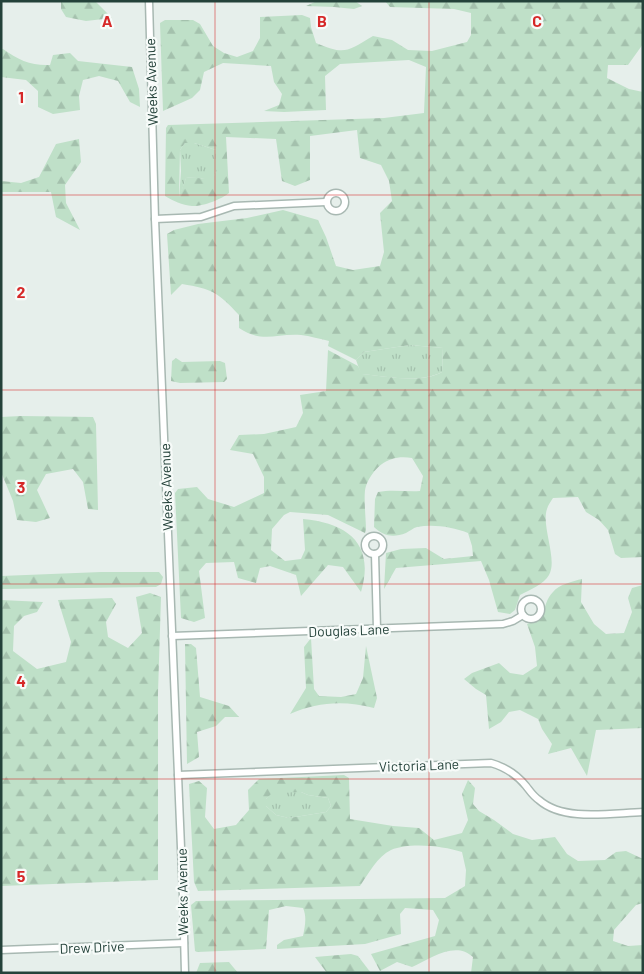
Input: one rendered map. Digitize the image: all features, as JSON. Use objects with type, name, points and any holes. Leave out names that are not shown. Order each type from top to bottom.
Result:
[{"type":"street","name":"Weeks Avenue","points":[[149,1],[185,973]]},
{"type":"street","points":[[156,219],[202,217],[234,206],[326,202]]},
{"type":"street","points":[[375,554],[376,629]]},
{"type":"street","name":"Douglas Lane","points":[[172,636],[503,624],[523,615]]},
{"type":"street","name":"Victoria Lane","points":[[178,775],[492,762],[503,767],[518,778],[539,801],[562,812],[579,814],[643,812]]},
{"type":"street","name":"Drew Drive","points":[[1,950],[184,944]]},
{"type":"green space","points":[[61,1],[95,1],[112,18],[86,21],[66,17],[61,9]]},
{"type":"green space","points":[[317,1],[355,1],[362,6],[354,9],[306,6]]},
{"type":"green space","points":[[385,1],[643,1],[643,44],[628,65],[608,65],[607,78],[629,89],[643,92],[643,557],[621,558],[615,554],[608,530],[599,520],[586,512],[578,497],[553,498],[547,508],[546,516],[552,561],[549,575],[540,584],[520,595],[515,610],[510,614],[498,612],[489,580],[481,561],[396,568],[384,589],[386,553],[401,549],[426,548],[444,559],[473,556],[468,533],[462,531],[443,527],[423,526],[416,527],[401,535],[393,536],[385,534],[374,527],[375,499],[378,492],[420,491],[423,476],[412,458],[404,457],[384,463],[369,479],[365,494],[365,533],[328,515],[290,512],[284,515],[272,529],[271,550],[285,561],[301,559],[305,550],[303,519],[333,525],[345,531],[361,549],[364,561],[364,576],[361,592],[343,567],[328,565],[301,596],[296,575],[270,566],[260,568],[256,583],[238,578],[234,562],[206,563],[199,571],[205,618],[194,622],[181,618],[175,493],[178,489],[197,487],[208,499],[234,507],[264,493],[264,477],[253,454],[230,450],[239,435],[264,434],[296,427],[303,413],[300,395],[326,391],[328,350],[358,366],[362,374],[424,378],[442,372],[443,348],[410,345],[364,352],[356,360],[328,346],[329,341],[301,335],[255,336],[239,328],[239,315],[220,296],[208,290],[182,284],[171,295],[167,234],[174,230],[198,224],[247,218],[283,210],[318,220],[336,266],[353,270],[380,266],[384,252],[380,213],[392,201],[389,181],[381,165],[360,158],[357,130],[310,136],[310,180],[295,186],[282,181],[276,139],[226,137],[229,193],[212,202],[192,206],[165,196],[166,128],[168,125],[384,118],[424,113],[426,67],[409,60],[340,64],[325,76],[326,110],[284,112],[264,111],[279,105],[282,94],[274,82],[271,66],[223,63],[204,72],[200,90],[192,98],[163,111],[160,23],[165,20],[193,20],[200,24],[213,46],[224,53],[237,57],[253,51],[260,38],[260,17],[302,15],[310,18],[316,43],[340,50],[357,46],[373,36],[392,40],[408,50],[432,51],[467,42],[471,35],[471,13],[454,9],[390,7]],"holes":[[[185,143],[194,143],[216,150],[216,171],[214,176],[211,177],[186,178],[179,197],[180,150]]]},
{"type":"green space","points":[[1,49],[20,59],[37,64],[50,65],[53,55],[70,53],[78,61],[132,67],[139,89],[140,107],[130,102],[118,81],[99,76],[83,80],[79,96],[80,110],[53,114],[38,107],[38,91],[26,80],[1,77]]},
{"type":"green space","points":[[79,139],[81,162],[65,185],[66,203],[80,230],[56,217],[51,192],[1,192],[1,181],[21,183],[39,177],[56,144]]},
{"type":"green space","points":[[185,143],[194,143],[216,150],[216,171],[214,177],[211,178],[186,178],[179,199],[180,150]]},
{"type":"green space","points":[[410,345],[443,348],[442,372],[423,378],[361,374],[356,360],[364,352]]},
{"type":"green space","points":[[176,358],[182,362],[220,361],[225,363],[227,379],[224,382],[180,383],[171,381],[172,361]]},
{"type":"green space","points":[[1,417],[93,417],[96,424],[98,510],[88,509],[83,482],[73,469],[46,474],[37,490],[50,518],[36,522],[17,520],[13,501],[1,472]]},
{"type":"green space","points":[[159,572],[163,577],[161,584],[156,587],[1,589],[1,576]]},
{"type":"green space","points":[[582,579],[581,602],[594,624],[606,634],[624,633],[632,612],[628,598],[632,588],[643,585],[643,728],[596,730],[587,776],[571,748],[548,754],[552,744],[538,719],[520,710],[509,712],[501,722],[489,729],[486,695],[464,679],[472,673],[499,663],[510,673],[523,675],[537,666],[535,647],[527,624],[539,618],[549,597],[558,587]]},
{"type":"green space","points":[[150,593],[161,597],[158,693],[158,880],[1,886],[1,600],[43,602],[37,612],[24,616],[14,626],[13,651],[37,669],[66,662],[71,642],[58,600],[112,598],[116,604],[106,622],[108,637],[128,648],[142,633],[136,597]]},
{"type":"green space","points":[[311,638],[314,689],[319,696],[341,697],[356,694],[363,678],[366,646],[377,698],[374,708],[341,703],[310,707],[290,714],[306,688],[304,647]]},
{"type":"green space","points":[[185,644],[191,644],[196,648],[200,697],[229,706],[239,717],[225,717],[216,726],[197,732],[199,757],[187,764]]},
{"type":"green space","points":[[344,775],[349,778],[350,819],[419,828],[434,840],[462,833],[468,820],[462,794],[468,780],[475,788],[473,804],[479,811],[513,834],[532,840],[555,837],[567,854],[578,861],[605,860],[616,852],[626,851],[643,859],[643,903],[636,905],[614,930],[613,941],[628,946],[643,945],[643,973],[471,973],[473,957],[466,952],[458,950],[442,953],[412,967],[397,962],[380,971],[371,954],[435,936],[439,920],[433,910],[405,908],[400,914],[401,934],[365,944],[277,949],[277,945],[284,940],[303,936],[305,918],[303,908],[286,906],[269,910],[266,949],[195,951],[191,905],[196,901],[445,898],[465,886],[466,870],[462,852],[446,848],[407,846],[391,850],[382,856],[360,886],[198,891],[194,882],[189,784],[199,781],[207,788],[205,817],[214,829],[236,825],[249,810],[248,790],[259,779]],"holes":[[[301,792],[328,798],[331,806],[326,812],[289,818],[276,815],[266,806],[266,799],[272,793]]]},
{"type":"green space","points":[[272,792],[301,792],[328,798],[331,806],[326,812],[289,818],[276,815],[266,806],[266,799]]},
{"type":"green space","points":[[351,954],[358,956],[371,973],[327,973],[315,957]]},
{"type":"green space","points":[[229,962],[238,973],[196,973],[200,963]]}]
